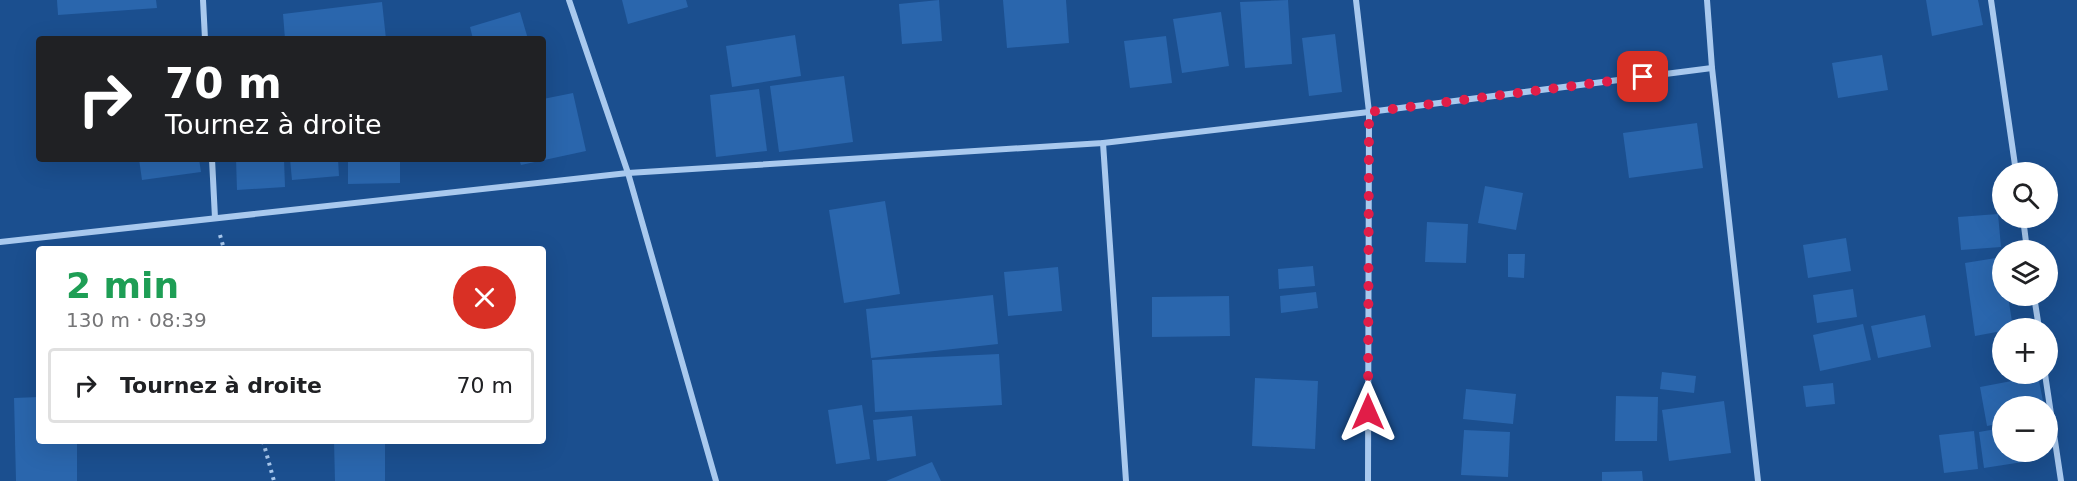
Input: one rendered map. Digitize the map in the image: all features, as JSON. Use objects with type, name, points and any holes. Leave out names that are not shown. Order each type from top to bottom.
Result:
[{"type":"street","points":[[203,0],[205,36]]},
{"type":"street","points":[[569,0],[628,173],[716,481]]},
{"type":"street","points":[[1356,0],[1369,112],[1368,481]]},
{"type":"street","points":[[1707,0],[1712,68],[1758,481]]},
{"type":"street","points":[[1991,0],[2015,162]]},
{"type":"street","points":[[0,242],[628,173],[1103,143],[1712,68]]},
{"type":"street","points":[[1103,143],[1126,481]]},
{"type":"street","points":[[212,162],[215,218]]},
{"type":"street","points":[[2046,384],[2061,481]]},
{"type":"path","points":[[264,444],[274,481]]},
{"type":"building","points":[[57,0],[156,0],[157,8],[58,15]]},
{"type":"building","points":[[622,0],[686,0],[688,7],[628,24]]},
{"type":"building","points":[[939,0],[942,41],[902,44],[899,4]]},
{"type":"building","points":[[1003,0],[1066,0],[1069,43],[1007,48]]},
{"type":"building","points":[[1288,0],[1292,64],[1245,68],[1240,2]]},
{"type":"building","points":[[1926,0],[1978,0],[1983,25],[1932,36]]},
{"type":"building","points":[[382,2],[386,36],[285,36],[283,14]]},
{"type":"building","points":[[520,12],[527,36],[472,36],[470,27]]},
{"type":"building","points":[[1221,12],[1229,66],[1182,73],[1173,19]]},
{"type":"building","points":[[1335,34],[1342,92],[1309,96],[1302,38]]},
{"type":"building","points":[[795,35],[801,76],[732,87],[726,46]]},
{"type":"building","points":[[1166,36],[1172,83],[1130,88],[1124,41]]},
{"type":"building","points":[[1882,55],[1888,90],[1838,98],[1832,63]]},
{"type":"building","points":[[844,76],[853,142],[779,152],[770,86]]},
{"type":"building","points":[[759,89],[767,151],[716,157],[710,95]]},
{"type":"building","points":[[573,93],[586,151],[546,160],[546,98]]},
{"type":"building","points":[[1697,123],[1703,168],[1629,178],[1623,133]]},
{"type":"building","points":[[139,162],[199,162],[201,172],[142,180]]},
{"type":"building","points":[[236,162],[284,162],[285,187],[237,190]]},
{"type":"building","points":[[290,162],[338,162],[339,176],[292,180]]},
{"type":"building","points":[[348,162],[400,162],[400,183],[348,184]]},
{"type":"building","points":[[1485,186],[1523,193],[1516,230],[1478,223]]},
{"type":"building","points":[[885,201],[900,294],[844,303],[829,210]]},
{"type":"building","points":[[1992,214],[1992,228],[1999,228],[2000,240],[1992,240],[1992,248],[1961,250],[1958,217]]},
{"type":"building","points":[[1427,222],[1468,224],[1466,263],[1425,262]]},
{"type":"building","points":[[1846,238],[1851,271],[1808,278],[1803,245]]},
{"type":"building","points":[[1508,254],[1525,254],[1524,278],[1508,277]]},
{"type":"building","points":[[1992,259],[1992,306],[2010,306],[2011,318],[1992,318],[1992,333],[1975,336],[1965,263]]},
{"type":"building","points":[[1313,266],[1315,286],[1279,289],[1278,269]]},
{"type":"building","points":[[1058,267],[1062,311],[1008,316],[1004,272]]},
{"type":"building","points":[[1853,289],[1857,317],[1817,323],[1813,295]]},
{"type":"building","points":[[1316,292],[1318,308],[1281,313],[1280,296]]},
{"type":"building","points":[[993,295],[998,344],[871,358],[866,309]]},
{"type":"building","points":[[1229,296],[1230,336],[1152,337],[1152,297]]},
{"type":"building","points":[[1925,315],[1931,347],[1878,358],[1871,326]]},
{"type":"building","points":[[1863,324],[1871,360],[1820,371],[1813,335]]},
{"type":"building","points":[[999,354],[1002,405],[875,412],[872,360]]},
{"type":"building","points":[[1662,372],[1696,376],[1694,393],[1660,389]]},
{"type":"building","points":[[1255,378],[1318,381],[1315,449],[1252,446]]},
{"type":"building","points":[[1833,383],[1835,404],[1806,407],[1803,386]]},
{"type":"building","points":[[1996,384],[2040,384],[2042,396],[1992,396],[1992,425],[1987,426],[1980,387]]},
{"type":"building","points":[[1466,389],[1516,394],[1513,424],[1463,419]]},
{"type":"building","points":[[1616,396],[1658,397],[1657,441],[1615,441]]},
{"type":"building","points":[[36,397],[36,444],[77,444],[77,481],[16,481],[14,398]]},
{"type":"building","points":[[1724,401],[1731,453],[1669,461],[1662,410]]},
{"type":"building","points":[[862,405],[870,459],[836,464],[828,410]]},
{"type":"building","points":[[912,416],[916,456],[877,461],[873,420]]},
{"type":"building","points":[[1464,430],[1510,432],[1508,477],[1461,475]]},
{"type":"building","points":[[1992,430],[1992,462],[2023,462],[1984,468],[1979,432]]},
{"type":"building","points":[[1974,431],[1978,469],[1944,473],[1939,435]]},
{"type":"building","points":[[334,444],[385,444],[385,481],[335,481]]},
{"type":"building","points":[[932,462],[941,481],[886,481]]},
{"type":"building","points":[[1642,471],[1643,481],[1602,481],[1602,472]]},
{"type":"route","points":[[1368,412],[1369,112],[1643,77]]}]
